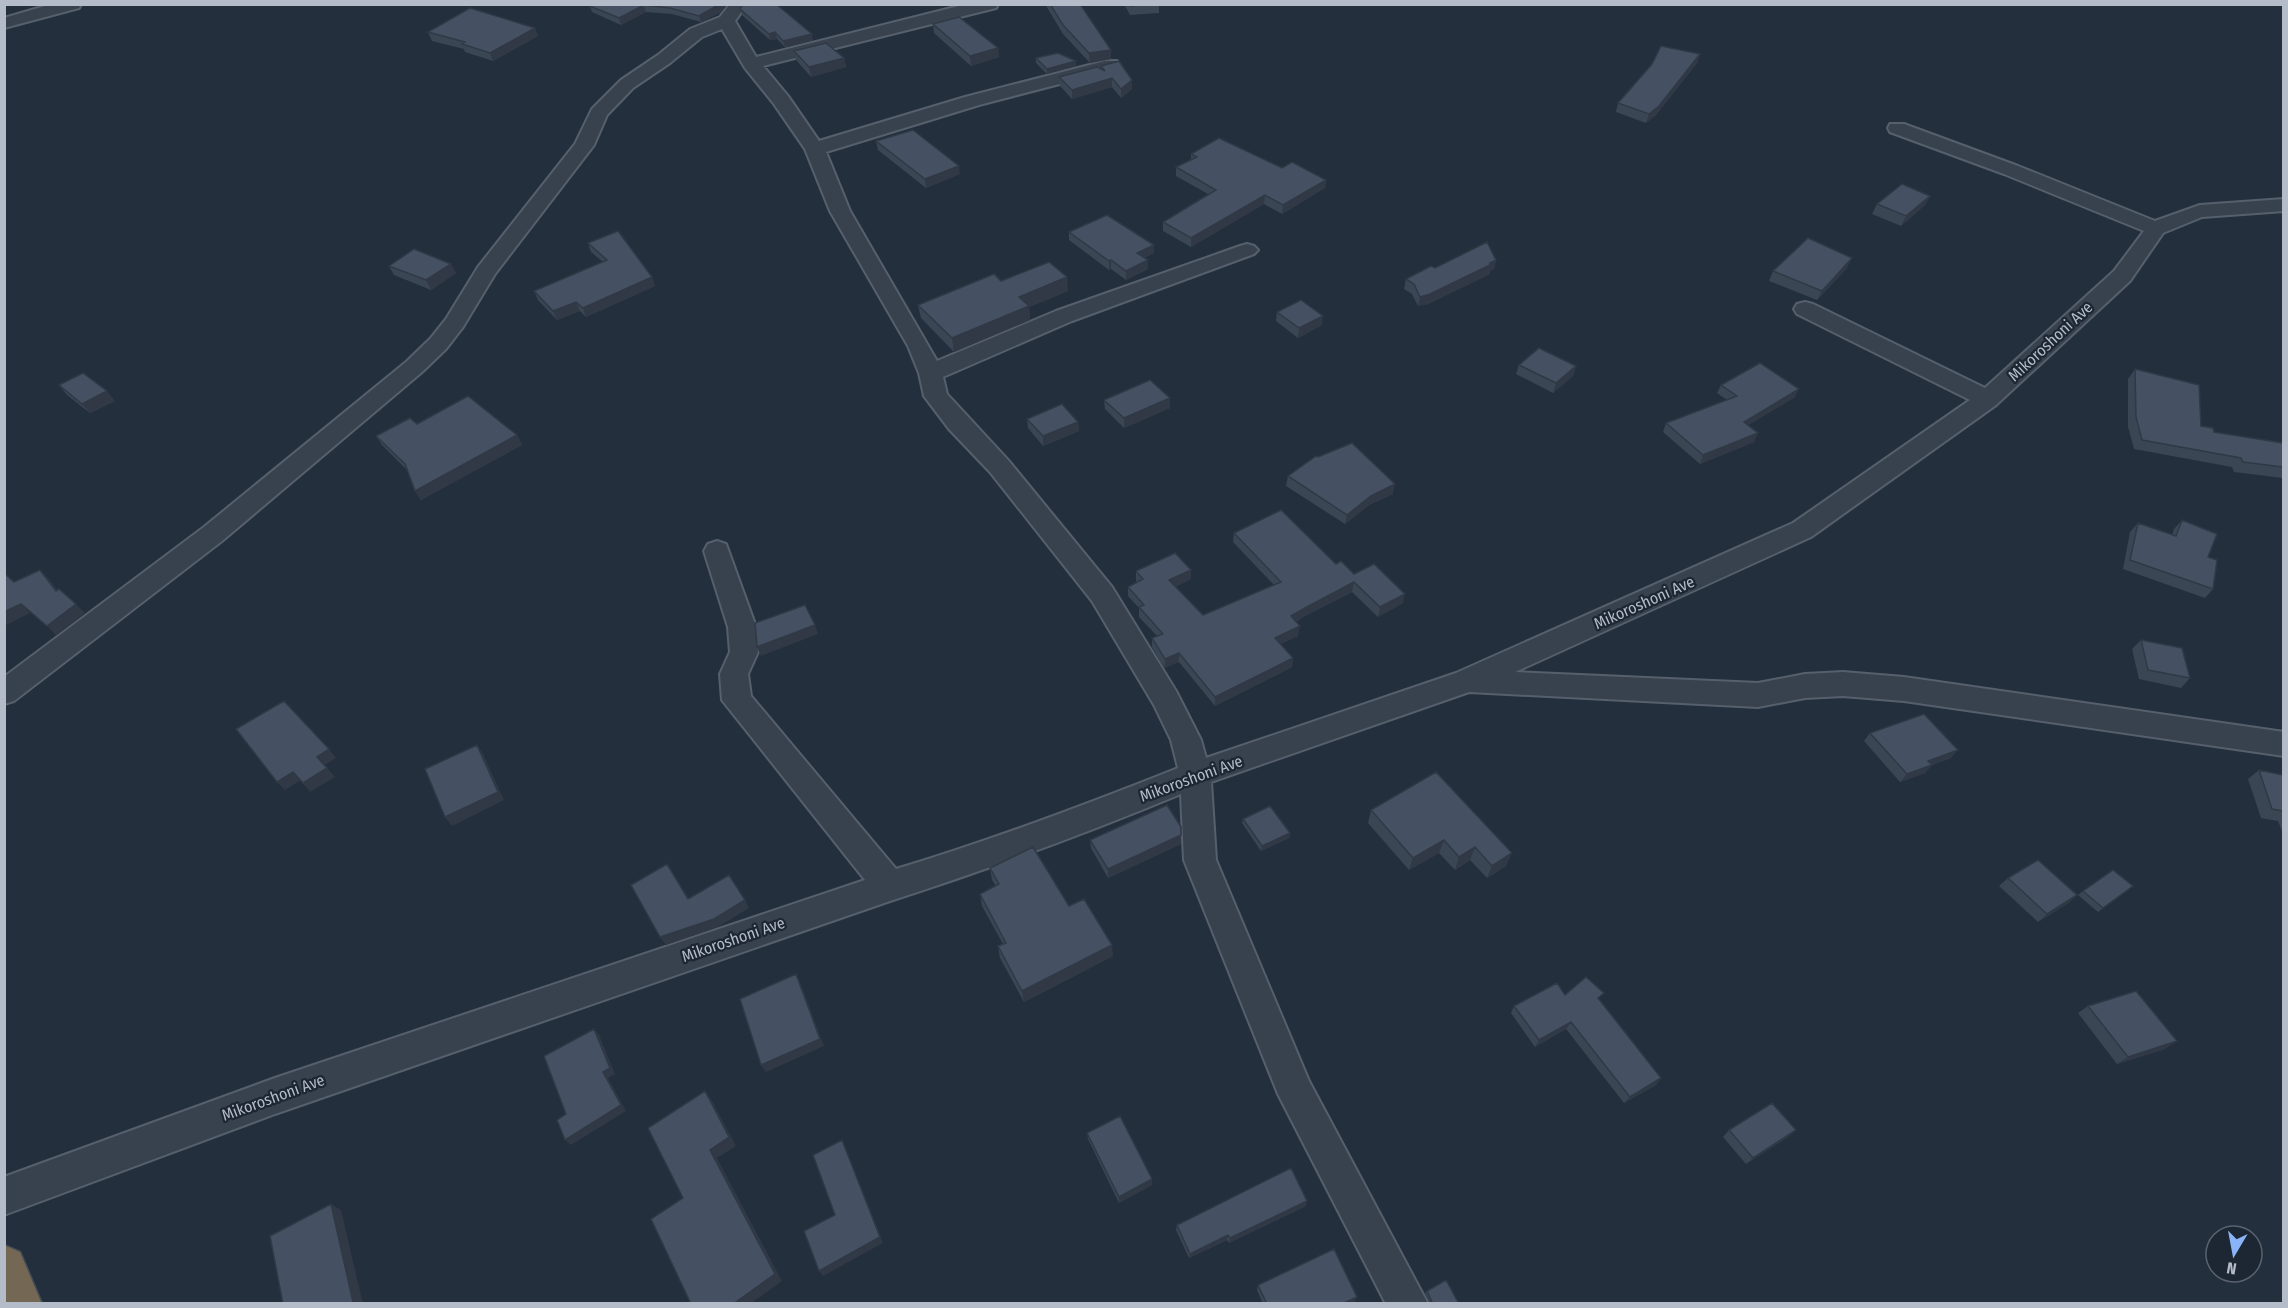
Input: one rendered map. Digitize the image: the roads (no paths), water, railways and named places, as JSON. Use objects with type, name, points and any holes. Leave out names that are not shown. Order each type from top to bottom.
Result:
[{"type":"highway","points":[[4,1268],[19,1304]]},
{"type":"street","points":[[12,15],[73,4]]},
{"type":"street","points":[[752,64],[990,4]]},
{"type":"street","points":[[4,693],[213,534],[414,367],[438,344],[455,322],[492,264],[584,145],[599,113],[627,84],[664,59],[696,33],[732,13],[752,64],[781,100],[815,149],[840,211],[905,321],[931,373],[936,396],[999,466],[1102,594],[1166,699],[1186,740],[1196,775],[1200,860],[1296,1094],[1408,1304]]},
{"type":"street","points":[[815,149],[984,98],[1111,65]]},
{"type":"street","points":[[1897,128],[2011,170],[2156,229]]},
{"type":"street","name":"Mikoroshoni Ave","points":[[4,1196],[275,1096],[890,886],[983,857],[1066,827],[1196,775],[1466,681],[1802,530],[1988,399],[2122,276],[2156,229],[2200,211],[2283,205]]},
{"type":"street","points":[[931,373],[1064,316],[1247,250]]},
{"type":"street","points":[[1804,309],[1897,357],[1988,399]]},
{"type":"street","points":[[717,550],[742,627],[744,652],[734,674],[737,700],[890,886]]},
{"type":"street","points":[[1466,681],[1758,695],[1805,686],[1843,684],[1904,689],[2283,744]]}]
